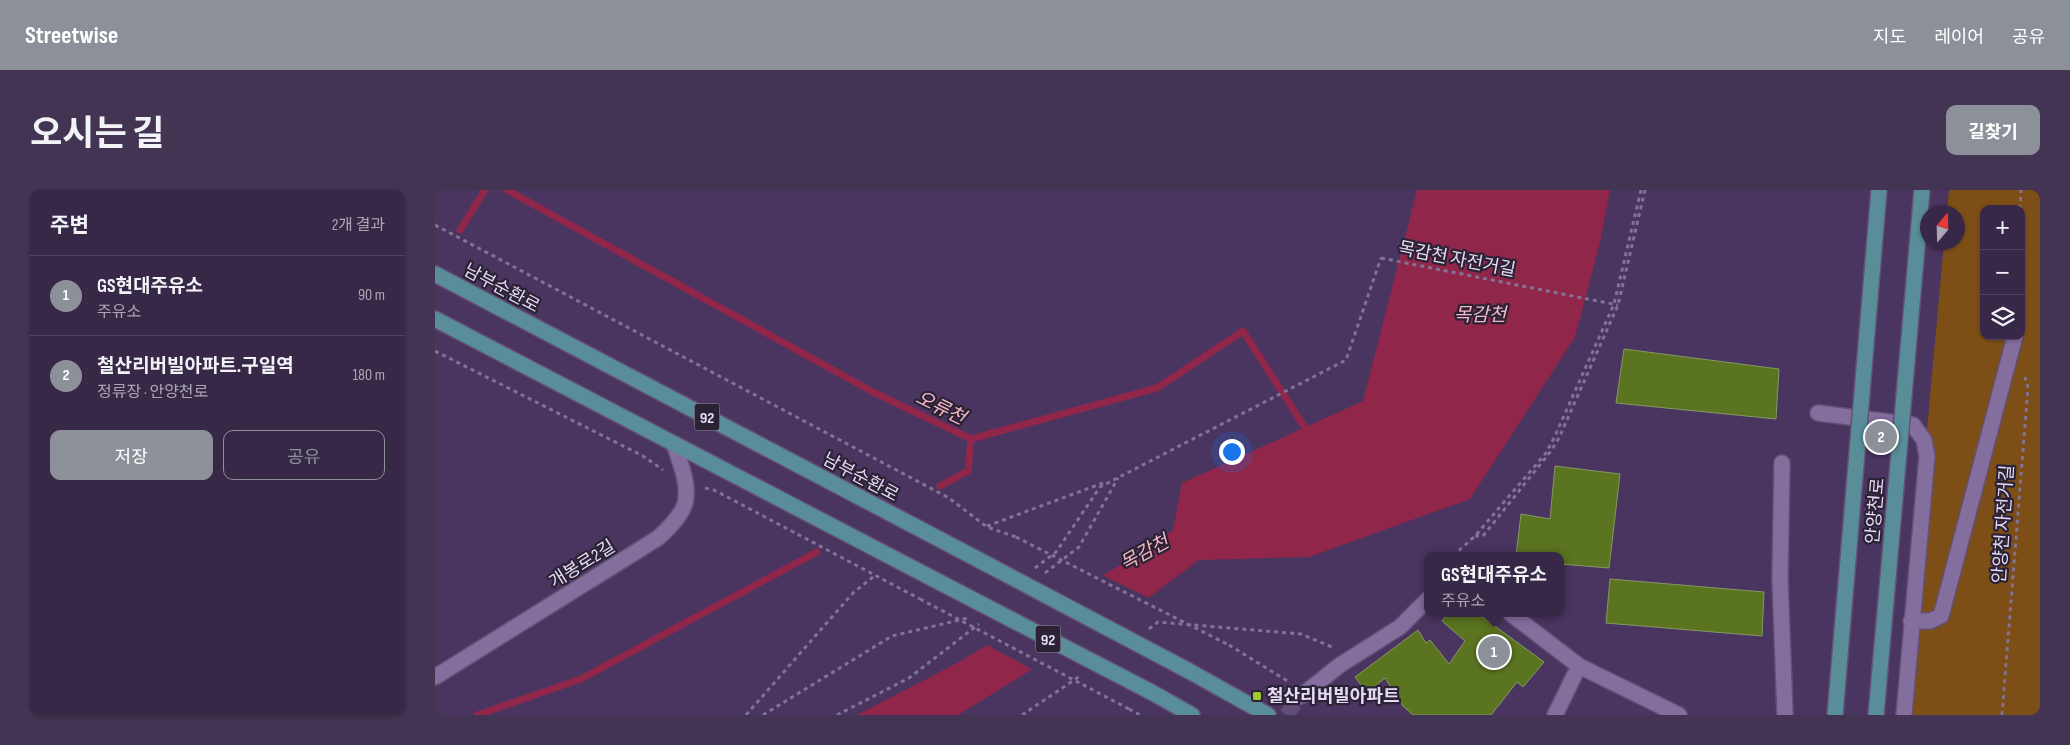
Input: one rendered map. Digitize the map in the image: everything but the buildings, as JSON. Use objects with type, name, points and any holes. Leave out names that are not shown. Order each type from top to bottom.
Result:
[{"type":"main road","name":"안양천로","points":[[1835,715],[1879,190]]},
{"type":"main road","name":"안양천로","points":[[1876,715],[1922,190]]},
{"type":"main road","name":"남부순환로","points":[[435,274],[1189,671],[1268,715]]},
{"type":"main road","name":"92","points":[[435,319],[1192,715]]},
{"type":"street","points":[[1911,621],[1930,621],[1941,616],[2014,340]]},
{"type":"street","points":[[1819,413],[1913,425],[1924,440],[1927,456],[1904,715]]},
{"type":"street","name":"개봉로2길","points":[[435,677],[658,538],[675,521],[687,499],[674,444]]},
{"type":"street","points":[[1782,463],[1780,578],[1785,715]]},
{"type":"street","points":[[1296,690],[1340,666],[1400,627],[1424,604]]},
{"type":"street","points":[[1515,617],[1579,666],[1679,715]]},
{"type":"street","points":[[1555,715],[1579,666]]},
{"type":"path","points":[[1616,305],[1641,190]]},
{"type":"path","points":[[1457,552],[1475,536],[1483,536],[1551,451],[1616,305],[1645,190]]},
{"type":"path","points":[[2020,205],[2021,190]]},
{"type":"path","points":[[435,225],[949,498],[987,527],[1016,537],[1229,645],[1296,690]]},
{"type":"path","name":"목감천 자전거길","points":[[1146,463],[1346,360],[1381,258],[1616,305]]},
{"type":"path","points":[[435,352],[643,456],[659,468],[684,481],[713,490],[1140,715]]},
{"type":"path","name":"안양천 자전거길","points":[[2002,715],[2028,387],[2024,370]]},
{"type":"path","points":[[987,527],[1118,478]]},
{"type":"path","points":[[746,715],[853,593],[874,576]]},
{"type":"shaded area","points":[[1949,190],[2040,190],[2040,715],[1901,715],[1943,250],[1965,250],[1965,205],[1948,205]]},
{"type":"water","name":"목감천","points":[[1417,190],[1610,190],[1600,242],[1575,337],[1470,499],[1309,557],[1199,560],[1151,596],[958,715],[857,715],[959,662],[1127,561],[1173,530],[1182,483],[1363,401]]},
{"type":"pier","points":[[1100,574],[1151,599],[1035,671],[985,644]]},
{"type":"waterway","points":[[460,230],[485,190]]},
{"type":"waterway","name":"오류천","points":[[507,190],[873,392],[971,439],[1157,388],[1243,331],[1309,434]]},
{"type":"waterway","points":[[940,486],[968,471],[971,439]]},
{"type":"waterway","points":[[477,715],[581,679],[817,552]]},
{"type":"tunnel","points":[[1286,715],[1301,696]]},
{"type":"place","name":"철산리버빌아파트.구일역","points":[[1881,437]]},
{"type":"place","name":"GS현대주유소","points":[[1494,652]]},
{"type":"place","name":"철산리버빌아파트","points":[[1257,696]]}]
